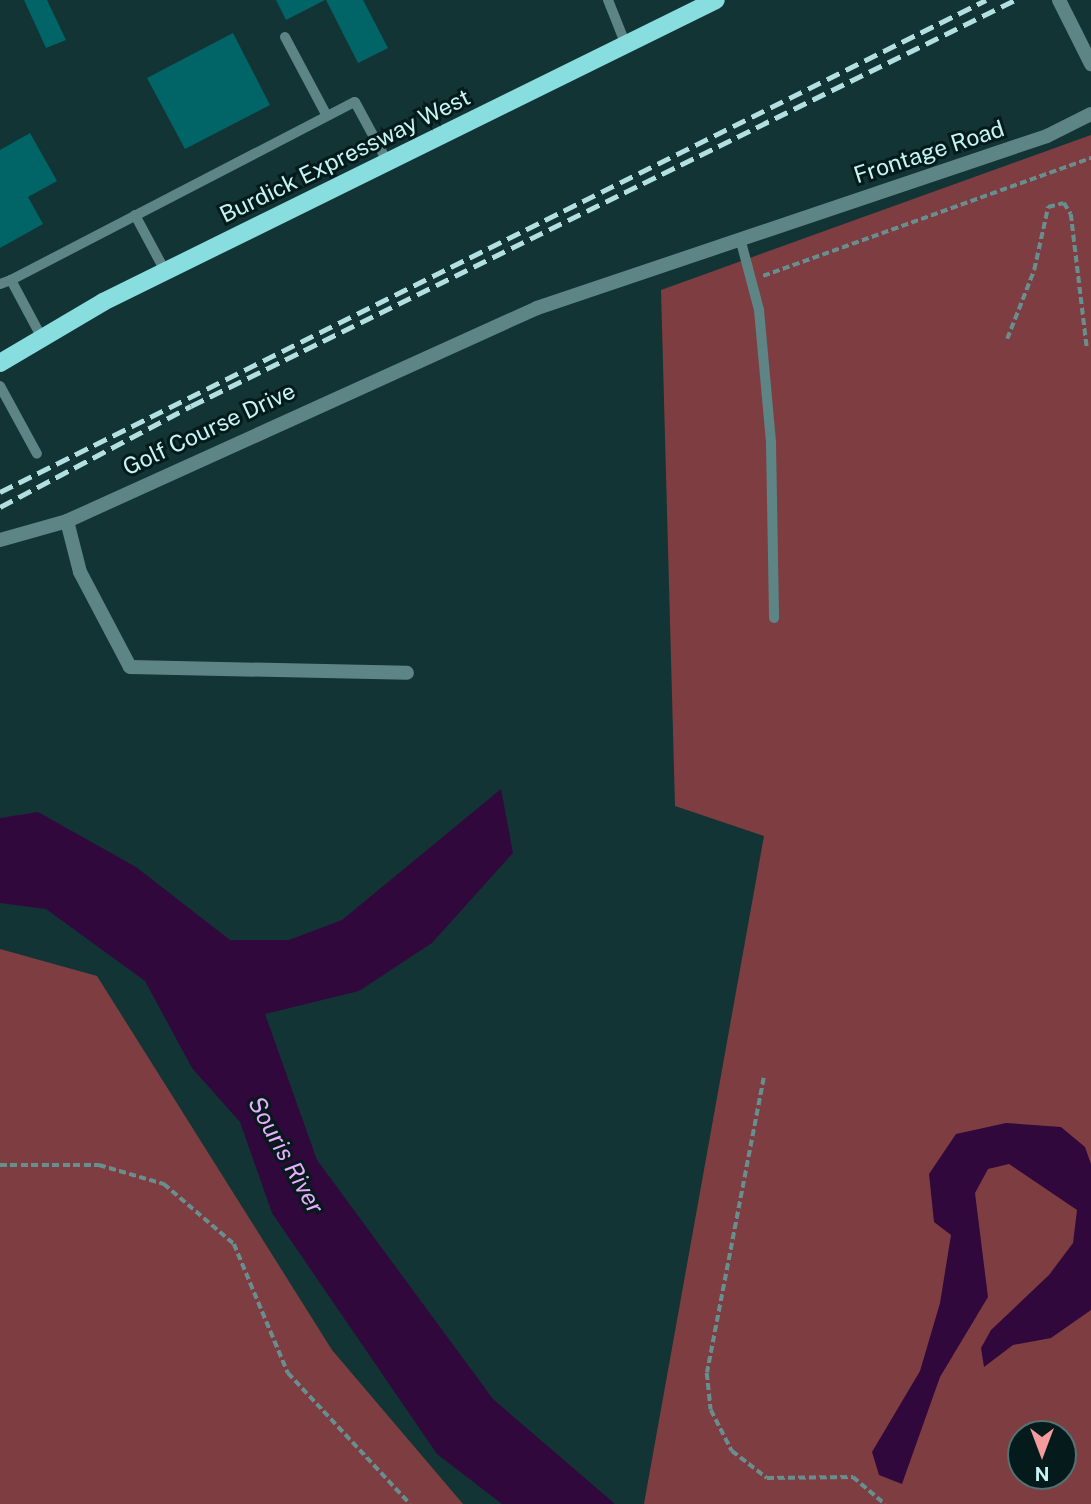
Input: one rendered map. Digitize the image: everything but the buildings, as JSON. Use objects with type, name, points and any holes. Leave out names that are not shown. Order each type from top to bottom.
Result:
[{"type":"main road","name":"Burdick Expressway West","points":[[0,363],[166,271],[716,0]]},
{"type":"street","points":[[1059,0],[1091,64]]},
{"type":"street","name":"Frontage Road","points":[[778,226],[1047,136],[1091,114]]},
{"type":"street","name":"Golf Course Drive","points":[[0,540],[67,521],[443,348],[778,226]]},
{"type":"street","points":[[67,521],[80,572],[130,667],[407,673]]},
{"type":"lane","points":[[608,0],[626,45]]},
{"type":"lane","points":[[285,37],[327,116]]},
{"type":"lane","points":[[0,284],[355,102],[388,163]]},
{"type":"lane","points":[[135,215],[166,271]]},
{"type":"lane","points":[[740,238],[752,282],[771,443],[774,618]]},
{"type":"lane","points":[[11,280],[42,338]]},
{"type":"lane","points":[[0,386],[37,454]]},
{"type":"path","points":[[752,282],[785,263],[1091,158]]},
{"type":"path","points":[[1007,339],[1034,270],[1048,207],[1064,203],[1072,214],[1087,348]]},
{"type":"path","points":[[764,1078],[707,1373],[711,1410],[732,1451],[767,1478],[853,1477],[885,1504]]},
{"type":"path","points":[[0,1166],[99,1166],[164,1184],[234,1244],[288,1373],[410,1504]]},
{"type":"shaded area","points":[[1091,135],[1091,1504],[644,1504],[764,836],[675,806],[661,290]]},
{"type":"shaded area","points":[[0,949],[97,976],[332,1350],[463,1504],[0,1504]]},
{"type":"water","name":"Souris River","points":[[501,789],[513,853],[432,943],[359,991],[265,1014],[317,1160],[493,1399],[615,1504],[502,1504],[437,1454],[272,1213],[240,1122],[192,1068],[145,981],[46,909],[0,903],[0,818],[38,812],[136,867],[230,940],[289,940],[342,920]]},
{"type":"water","points":[[1006,1123],[1061,1127],[1085,1147],[1091,1164],[1091,1310],[1051,1338],[1013,1345],[984,1367],[981,1348],[991,1330],[1049,1275],[1073,1243],[1077,1210],[1009,1164],[988,1169],[975,1193],[988,1297],[940,1377],[902,1484],[879,1475],[872,1452],[920,1371],[940,1303],[951,1235],[934,1222],[929,1174],[956,1134]]},
{"type":"railway","points":[[0,492],[986,0]]},
{"type":"railway","points":[[0,507],[191,406],[1015,0]]}]
